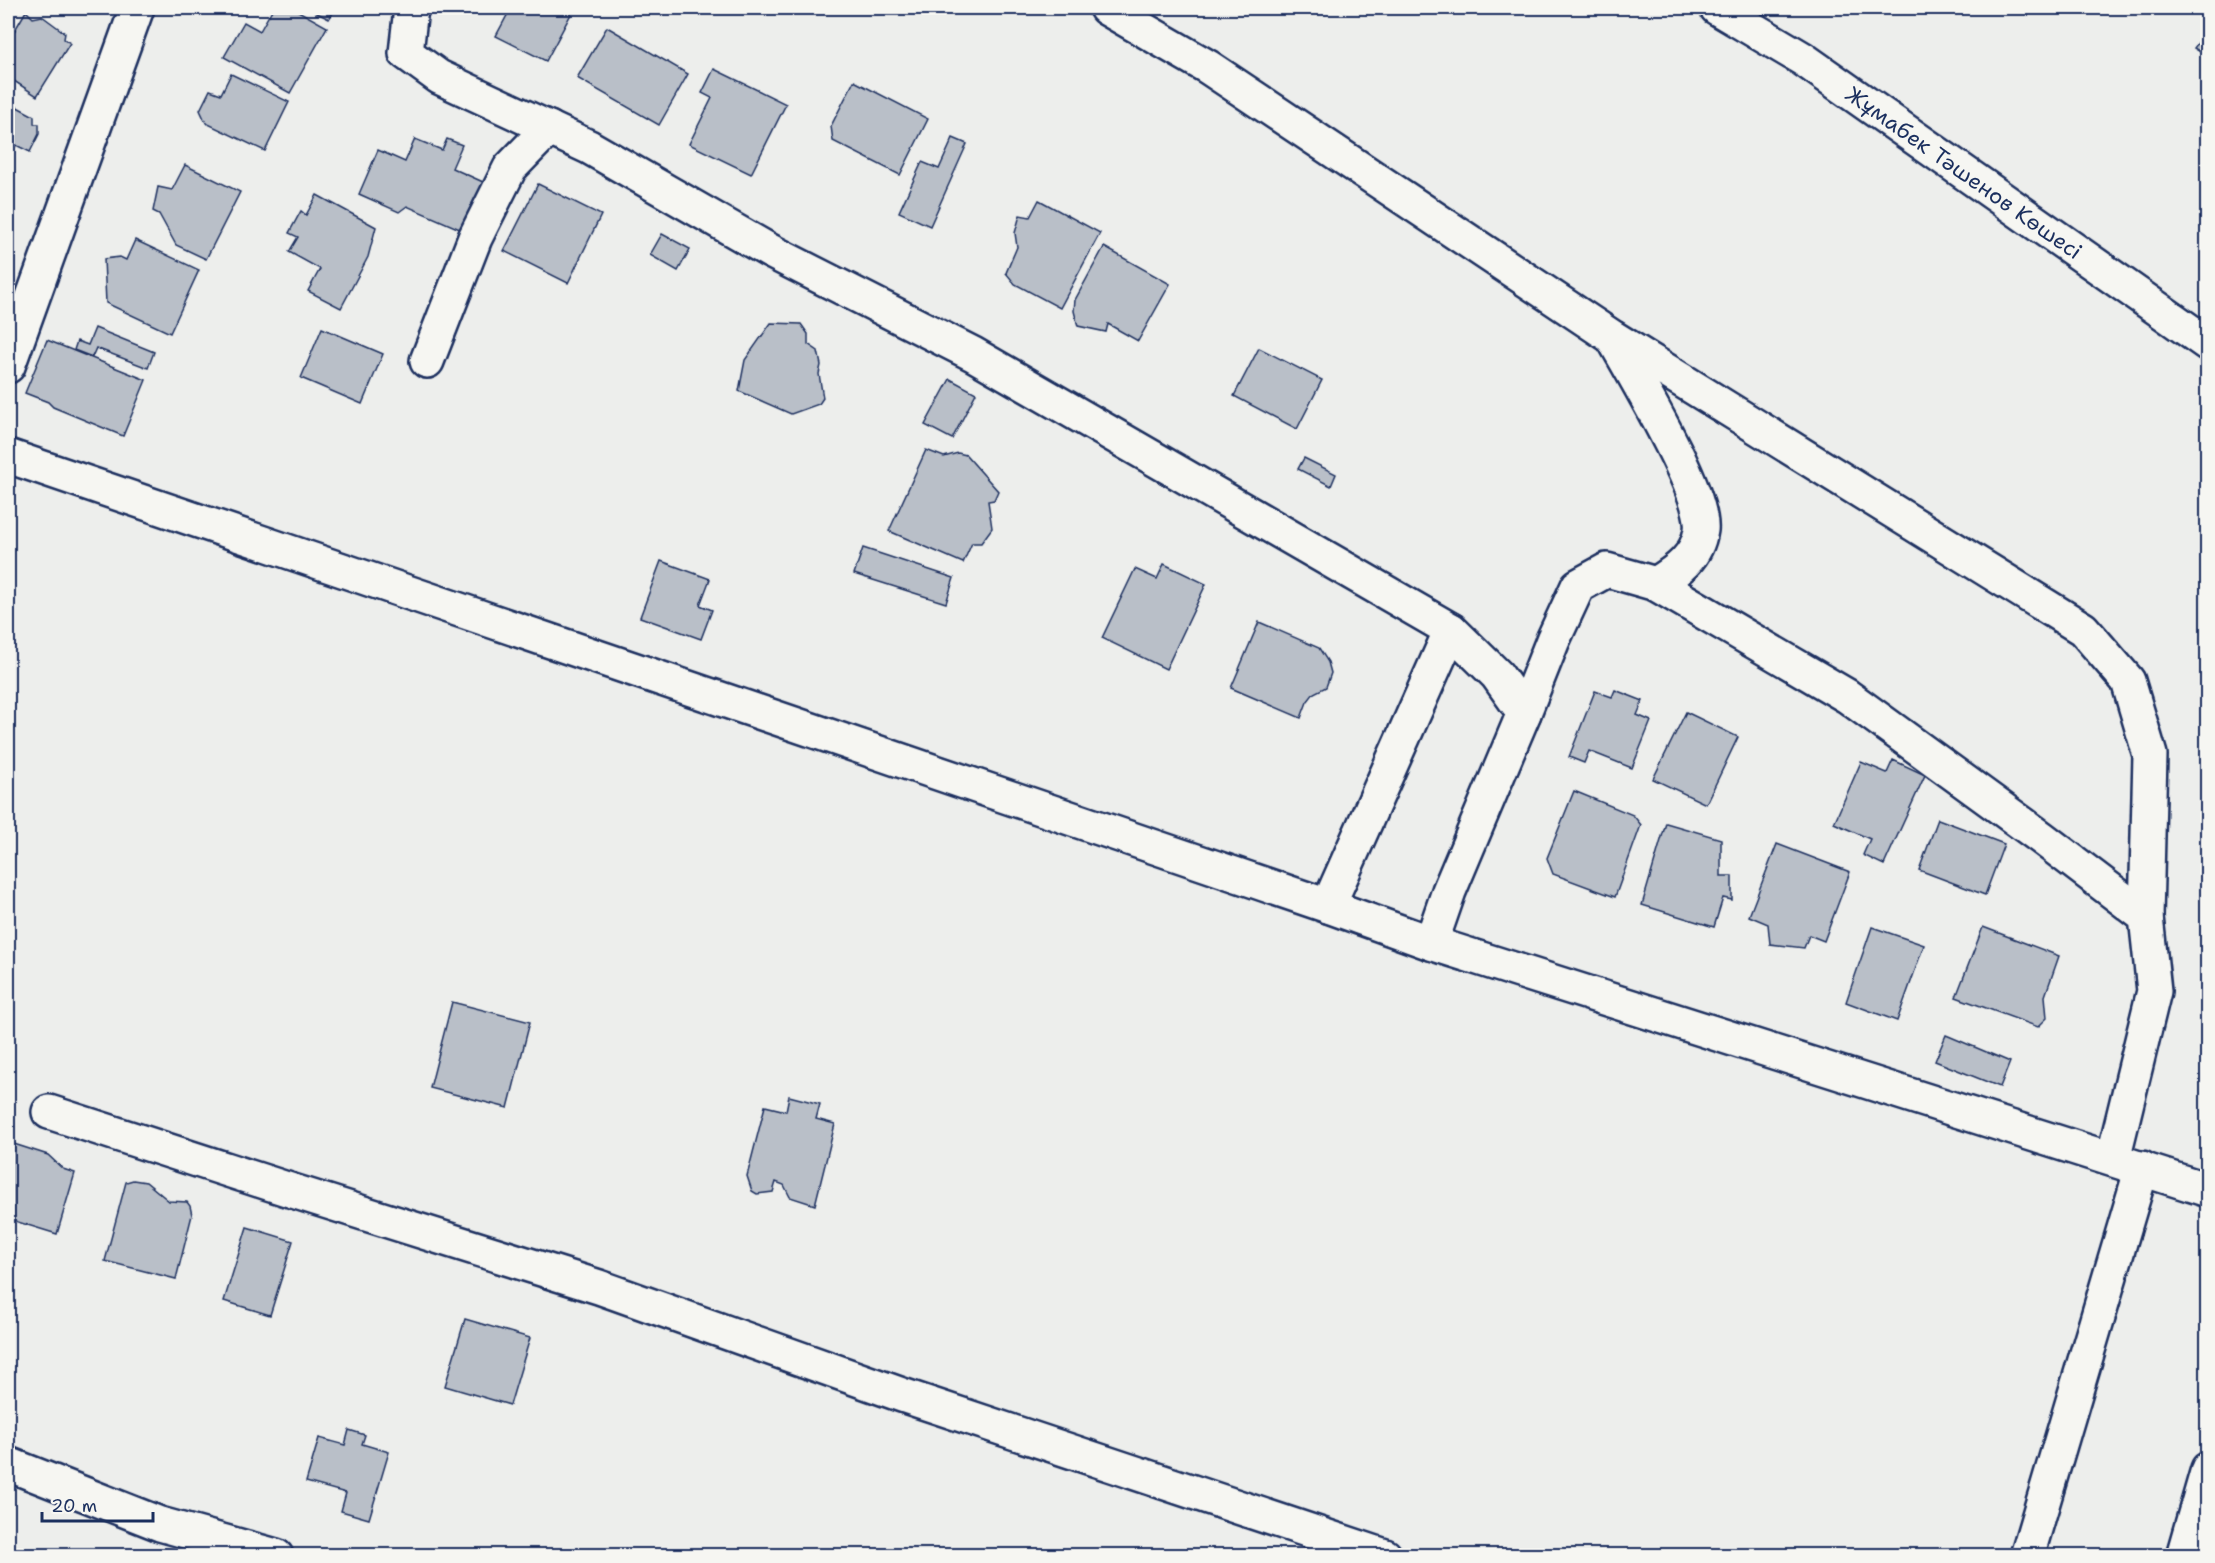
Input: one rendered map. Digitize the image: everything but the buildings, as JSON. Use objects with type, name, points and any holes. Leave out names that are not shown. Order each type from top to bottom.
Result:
[{"type":"street","points":[[8,366],[137,8]]},
{"type":"street","points":[[411,8],[406,53],[439,77],[589,147],[771,250],[973,354],[1451,630],[1497,675],[1524,713]]},
{"type":"street","name":"Жұмабек Тәшенов Көшесі","points":[[1717,8],[1803,59],[2208,344]]},
{"type":"street","points":[[1125,12],[1612,337],[2083,629],[2128,681],[2150,754],[2146,917],[2154,991],[2128,1164],[2027,1556]]},
{"type":"street","points":[[427,361],[475,238],[510,168],[549,128]]},
{"type":"street","points":[[1612,337],[1659,422],[1698,502],[1701,529],[1692,556],[1681,568],[1656,584]]},
{"type":"street","points":[[8,456],[1431,943],[2208,1190]]},
{"type":"street","points":[[1431,943],[1449,891],[1553,640],[1578,586],[1607,570],[1656,584],[1847,696],[2146,917]]},
{"type":"street","points":[[1328,906],[1451,630]]},
{"type":"street","points":[[49,1112],[599,1287],[902,1395],[1385,1556]]},
{"type":"street","points":[[8,1464],[160,1524],[276,1556]]},
{"type":"street","points":[[2183,1556],[2208,1469]]}]
